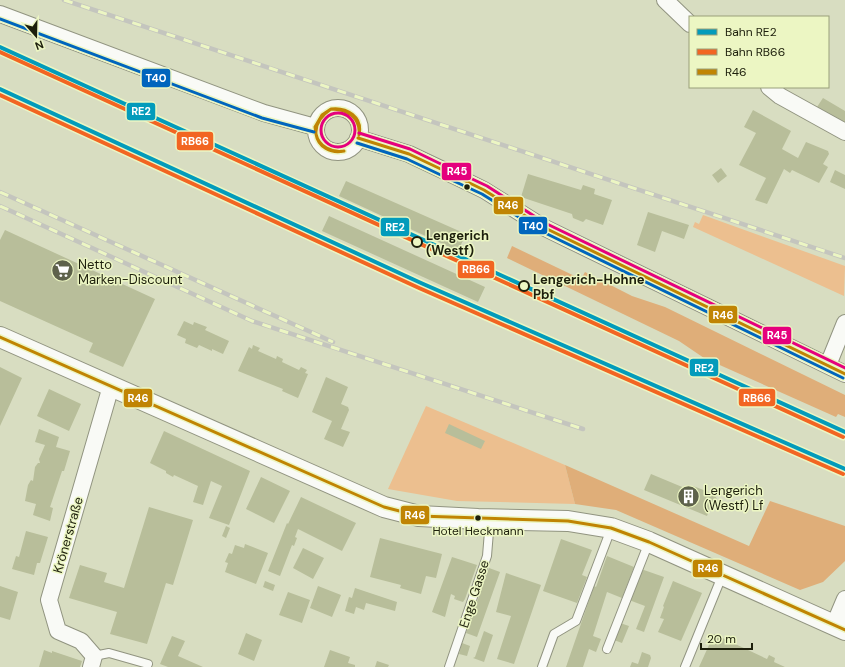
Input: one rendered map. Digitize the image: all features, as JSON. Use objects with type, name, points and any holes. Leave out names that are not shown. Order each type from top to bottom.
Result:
[{"type":"street","points":[[665,0],[689,23]]},
{"type":"street","points":[[0,14],[264,113],[316,127]]},
{"type":"street","points":[[770,88],[780,96],[845,132]]},
{"type":"street","points":[[339,108],[348,110],[354,115],[360,130],[358,138],[349,149],[335,152],[322,146],[318,141],[316,127],[318,119],[324,112],[339,108]]},
{"type":"street","points":[[358,138],[409,154],[447,172],[484,190],[543,227],[845,374]]},
{"type":"street","points":[[828,365],[845,323]]},
{"type":"street","points":[[0,337],[384,508],[419,516],[568,521],[611,528],[649,542],[839,628],[845,599]]},
{"type":"street","name":"Krönerstraße","points":[[92,662],[81,641],[58,631],[49,600],[111,386]]},
{"type":"lane","name":"Enge Gasse","points":[[449,667],[487,556],[490,519]]},
{"type":"lane","points":[[542,667],[554,634],[576,621],[611,528]]},
{"type":"lane","points":[[607,648],[649,542]]},
{"type":"lane","points":[[685,667],[722,576]]},
{"type":"lane","points":[[92,662],[109,653],[148,664]]},
{"type":"shaded area","points":[[703,215],[845,266],[844,296],[693,227],[695,222],[699,224]]},
{"type":"shaded area","points":[[512,246],[581,279],[585,272],[632,296],[665,307],[845,395],[845,417],[838,414],[836,417],[704,358],[679,341],[507,258]]},
{"type":"shaded area","points":[[426,406],[565,465],[575,504],[457,501],[388,489]]},
{"type":"shaded area","points":[[565,465],[749,546],[770,501],[845,526],[845,561],[823,582],[800,590],[616,510],[575,504]]},
{"type":"building","points":[[823,98],[845,111],[845,124],[817,107]]},
{"type":"building","points":[[753,110],[791,131],[782,149],[798,158],[806,142],[828,151],[829,154],[823,164],[828,167],[819,183],[792,170],[790,173],[784,169],[767,204],[755,200],[766,178],[739,165],[756,133],[744,127]]},
{"type":"building","points":[[721,168],[727,176],[718,183],[712,175]]},
{"type":"building","points":[[835,170],[845,175],[845,189],[830,182]]},
{"type":"building","points":[[528,174],[581,190],[583,185],[595,189],[594,194],[612,200],[603,225],[586,219],[583,222],[573,218],[572,214],[521,197]]},
{"type":"building","points":[[346,181],[466,234],[458,251],[339,196]]},
{"type":"building","points":[[648,212],[689,225],[684,239],[662,231],[655,252],[637,245]]},
{"type":"building","points":[[329,216],[485,287],[478,302],[322,231]]},
{"type":"building","points":[[5,230],[155,299],[123,367],[89,352],[93,343],[0,301],[0,240]]},
{"type":"building","points":[[184,321],[193,325],[194,322],[207,327],[205,330],[229,341],[223,354],[199,345],[197,348],[185,343],[186,339],[177,335]]},
{"type":"building","points":[[253,345],[260,348],[258,351],[276,359],[277,356],[283,359],[282,362],[299,370],[301,367],[307,370],[305,373],[308,374],[298,398],[282,391],[283,389],[238,371],[249,347],[252,349]]},
{"type":"building","points":[[0,367],[22,378],[0,426]]},
{"type":"building","points":[[326,377],[348,387],[341,404],[348,407],[349,410],[341,429],[350,432],[343,447],[324,439],[332,421],[312,412]]},
{"type":"building","points":[[49,389],[81,404],[69,431],[37,416]]},
{"type":"building","points":[[449,424],[485,441],[481,449],[445,433]]},
{"type":"building","points":[[39,429],[59,437],[56,447],[70,451],[50,507],[53,508],[50,521],[33,515],[36,504],[25,501],[28,485],[31,480],[33,481],[35,467],[38,463],[40,463],[39,459],[45,445],[35,442]]},
{"type":"building","points":[[164,431],[250,471],[229,525],[209,518],[222,486],[211,481],[203,505],[193,502],[198,486],[174,475],[173,477],[166,473],[166,471],[150,463]]},
{"type":"building","name":"Lengerich (Westf) Lf","points":[[651,474],[687,489],[693,486],[714,494],[717,499],[712,509],[710,508],[707,516],[644,490]]},
{"type":"building","points":[[261,477],[290,491],[274,523],[246,509]]},
{"type":"building","points":[[301,497],[356,523],[342,551],[298,529],[294,546],[292,545],[280,576],[268,571],[287,523],[288,524]]},
{"type":"building","points":[[149,507],[193,520],[173,585],[166,583],[147,644],[110,634],[117,612],[69,598],[80,565],[107,573],[104,582],[124,588]]},
{"type":"building","points":[[226,526],[230,528],[226,538],[222,536]]},
{"type":"building","points":[[26,531],[48,537],[40,563],[37,563],[34,575],[12,569],[16,556],[19,557]]},
{"type":"building","points":[[380,538],[442,554],[436,578],[426,576],[421,594],[400,588],[401,585],[370,577]]},
{"type":"building","points":[[561,539],[592,550],[582,575],[587,577],[577,603],[543,591]]},
{"type":"building","points":[[245,544],[268,553],[256,584],[225,572],[228,563],[225,562],[229,553],[232,554],[235,545],[244,548]]},
{"type":"building","points":[[303,548],[324,558],[313,579],[293,568]]},
{"type":"building","points":[[607,556],[634,567],[622,598],[607,592],[593,636],[601,639],[596,652],[589,649],[583,667],[566,667],[594,586],[596,587]]},
{"type":"building","points":[[452,557],[477,565],[465,599],[463,602],[454,599],[455,596],[451,594],[445,617],[432,612]]},
{"type":"building","points":[[489,568],[500,572],[477,637],[466,633]]},
{"type":"building","points":[[641,569],[664,577],[644,632],[636,629],[645,606],[629,600]]},
{"type":"building","points":[[506,573],[541,585],[514,664],[497,659],[511,616],[496,612]]},
{"type":"building","points":[[265,581],[275,585],[273,591],[263,587]]},
{"type":"building","points":[[673,581],[702,593],[681,641],[658,632],[664,619],[660,618],[664,607],[663,606]]},
{"type":"building","points":[[0,586],[18,592],[10,620],[0,617]]},
{"type":"building","points":[[318,586],[341,595],[332,617],[310,608]]},
{"type":"building","points":[[355,588],[397,602],[395,611],[366,603],[364,610],[356,607],[354,614],[345,611],[349,597],[352,598]]},
{"type":"building","points":[[288,592],[310,600],[302,623],[279,615]]},
{"type":"building","points":[[620,623],[629,626],[622,643],[614,640]]},
{"type":"building","points":[[484,631],[493,635],[484,662],[473,658],[475,657]]},
{"type":"building","points":[[246,633],[262,640],[254,661],[238,654]]},
{"type":"building","points":[[714,634],[767,659],[769,655],[775,658],[774,662],[785,667],[699,667]]},
{"type":"building","points":[[172,636],[185,641],[178,656],[203,667],[168,667],[160,664]]},
{"type":"building","points":[[462,643],[470,646],[467,656],[459,654]]},
{"type":"building","points":[[44,650],[52,653],[52,651],[82,661],[80,667],[39,667]]},
{"type":"building","points":[[330,650],[350,657],[348,663],[355,665],[355,667],[324,667]]},
{"type":"building","points":[[642,652],[650,655],[651,658],[648,667],[630,667],[632,662],[638,664]]},
{"type":"building","points":[[377,661],[389,665],[388,667],[375,667]]},
{"type":"railway","points":[[64,0],[845,258]]},
{"type":"railway","points":[[0,192],[333,342]]},
{"type":"railway","points":[[0,206],[252,321],[583,429]]},
{"type":"rail line","name":"RE2","points":[[0,47],[845,432]]},
{"type":"rail line","name":"RB66","points":[[0,52],[843,437]]},
{"type":"rail line","name":"RE2","points":[[0,89],[421,283],[845,469]]},
{"type":"rail line","name":"RB66","points":[[0,95],[419,288],[843,474]]},
{"type":"transit line","name":"T40","points":[[0,19],[262,118],[314,132]]},
{"type":"transit line","name":"R46","points":[[316,134],[315,127],[322,115],[331,109]]},
{"type":"transit line","name":"R46","points":[[316,134],[317,126],[320,120],[331,109]]},
{"type":"transit line","name":"R46","points":[[331,109],[343,110],[352,114],[359,123],[359,135]]},
{"type":"transit line","name":"R46","points":[[331,109],[337,109],[352,116],[358,124],[359,135]]},
{"type":"transit line","name":"R45","points":[[341,113],[350,118],[354,123],[355,130],[354,137],[350,142],[345,146],[335,147],[331,146],[322,137],[321,127],[322,123],[331,114],[341,113]]},
{"type":"transit line","name":"R45","points":[[359,133],[410,149],[487,186],[545,223],[845,368]]},
{"type":"transit line","name":"R46","points":[[316,134],[323,146],[335,151],[344,151]]},
{"type":"transit line","name":"R46","points":[[316,134],[317,139],[322,146],[334,151],[344,151]]},
{"type":"transit line","name":"R46","points":[[358,138],[409,154],[447,172],[484,190],[543,227],[845,374]]},
{"type":"transit line","name":"T40","points":[[357,143],[407,159],[482,194],[541,231],[843,378]]},
{"type":"transit line","name":"R46","points":[[0,337],[384,507],[419,516],[568,521],[611,528],[649,542],[845,630]]},
{"type":"place","name":"Lengerich (Westf)","points":[[417,242]]},
{"type":"place","name":"Netto Marken-Discount","points":[[63,271]]},
{"type":"place","name":"Lengerich-Hohne Pbf","points":[[524,286]]},
{"type":"place","name":"Lengerich (Westf) Lf","points":[[688,497]]},
{"type":"place","name":"Hotel Heckmann","points":[[478,518]]}]
